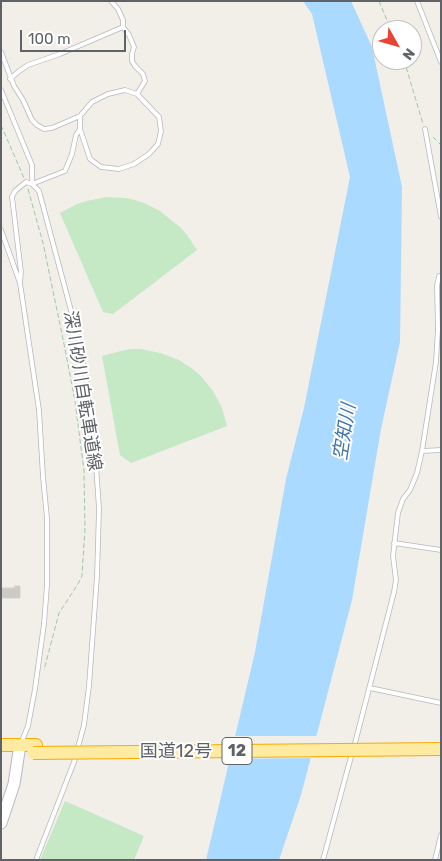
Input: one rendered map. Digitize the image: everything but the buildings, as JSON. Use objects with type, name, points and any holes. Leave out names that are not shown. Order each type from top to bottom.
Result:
[{"type":"highway","name":"国道12号","points":[[34,749],[441,742]]},
{"type":"highway","name":"国道12号","points":[[1,745],[19,749],[441,749]]},
{"type":"highway","name":"国道12号","points":[[1,753],[19,749]]},
{"type":"main road","points":[[1,823],[14,784],[19,749]]},
{"type":"lane","points":[[111,1],[124,20],[123,26],[134,47],[132,61],[143,74],[145,82],[137,94]]},
{"type":"lane","points":[[417,1],[441,62]]},
{"type":"lane","points":[[10,79],[28,65],[60,54],[123,26]]},
{"type":"lane","points":[[1,52],[10,79],[23,100],[32,120],[37,125],[44,129],[52,128],[80,116],[92,102],[108,94],[125,90],[137,94],[159,117],[161,131],[158,144],[149,154],[134,164],[119,169],[101,167],[90,159],[80,129],[80,116]]},
{"type":"lane","points":[[1,90],[32,165],[32,184]]},
{"type":"lane","points":[[32,184],[65,171],[80,129]]},
{"type":"lane","points":[[425,129],[441,217]]},
{"type":"lane","points":[[20,283],[21,272],[12,196],[14,191],[26,182],[32,184],[39,191],[79,342],[88,388],[99,509],[97,576],[89,686],[84,726],[74,762],[36,860]]},
{"type":"lane","points":[[1,230],[20,283],[39,410],[42,477],[47,518],[47,585],[44,624],[28,726],[19,749]]},
{"type":"lane","points":[[323,860],[394,592],[396,580],[393,556],[398,513],[402,500],[410,490],[417,473],[436,362],[438,329],[437,286],[439,276],[441,276]]},
{"type":"lane","points":[[422,451],[441,450]]},
{"type":"lane","points":[[394,543],[441,550]]},
{"type":"lane","points":[[370,688],[441,703]]},
{"type":"lane","points":[[435,860],[441,835]]},
{"type":"path","points":[[379,1],[387,20]]},
{"type":"path","points":[[407,70],[425,129],[441,145]]},
{"type":"path","name":"深川砂川自転車道線","points":[[1,125],[26,182],[43,243],[75,401],[84,470],[85,528],[82,576],[58,613],[42,675]]},
{"type":"green space","points":[[106,197],[135,200],[160,211],[181,228],[197,250],[113,314],[103,312],[60,213],[77,204]]},
{"type":"green space","points":[[131,349],[160,353],[179,360],[194,370],[213,391],[222,408],[227,426],[131,463],[120,455],[102,356]]},
{"type":"green space","points":[[65,801],[144,836],[134,860],[40,860]]},
{"type":"water","name":"空知川","points":[[303,1],[351,1],[372,47],[372,70],[377,70],[402,187],[400,342],[381,429],[352,600],[301,795],[279,860],[206,860],[255,652],[286,479],[304,408],[350,177],[312,14]]},
{"type":"pier","points":[[233,736],[319,736],[313,758],[227,759]]}]
